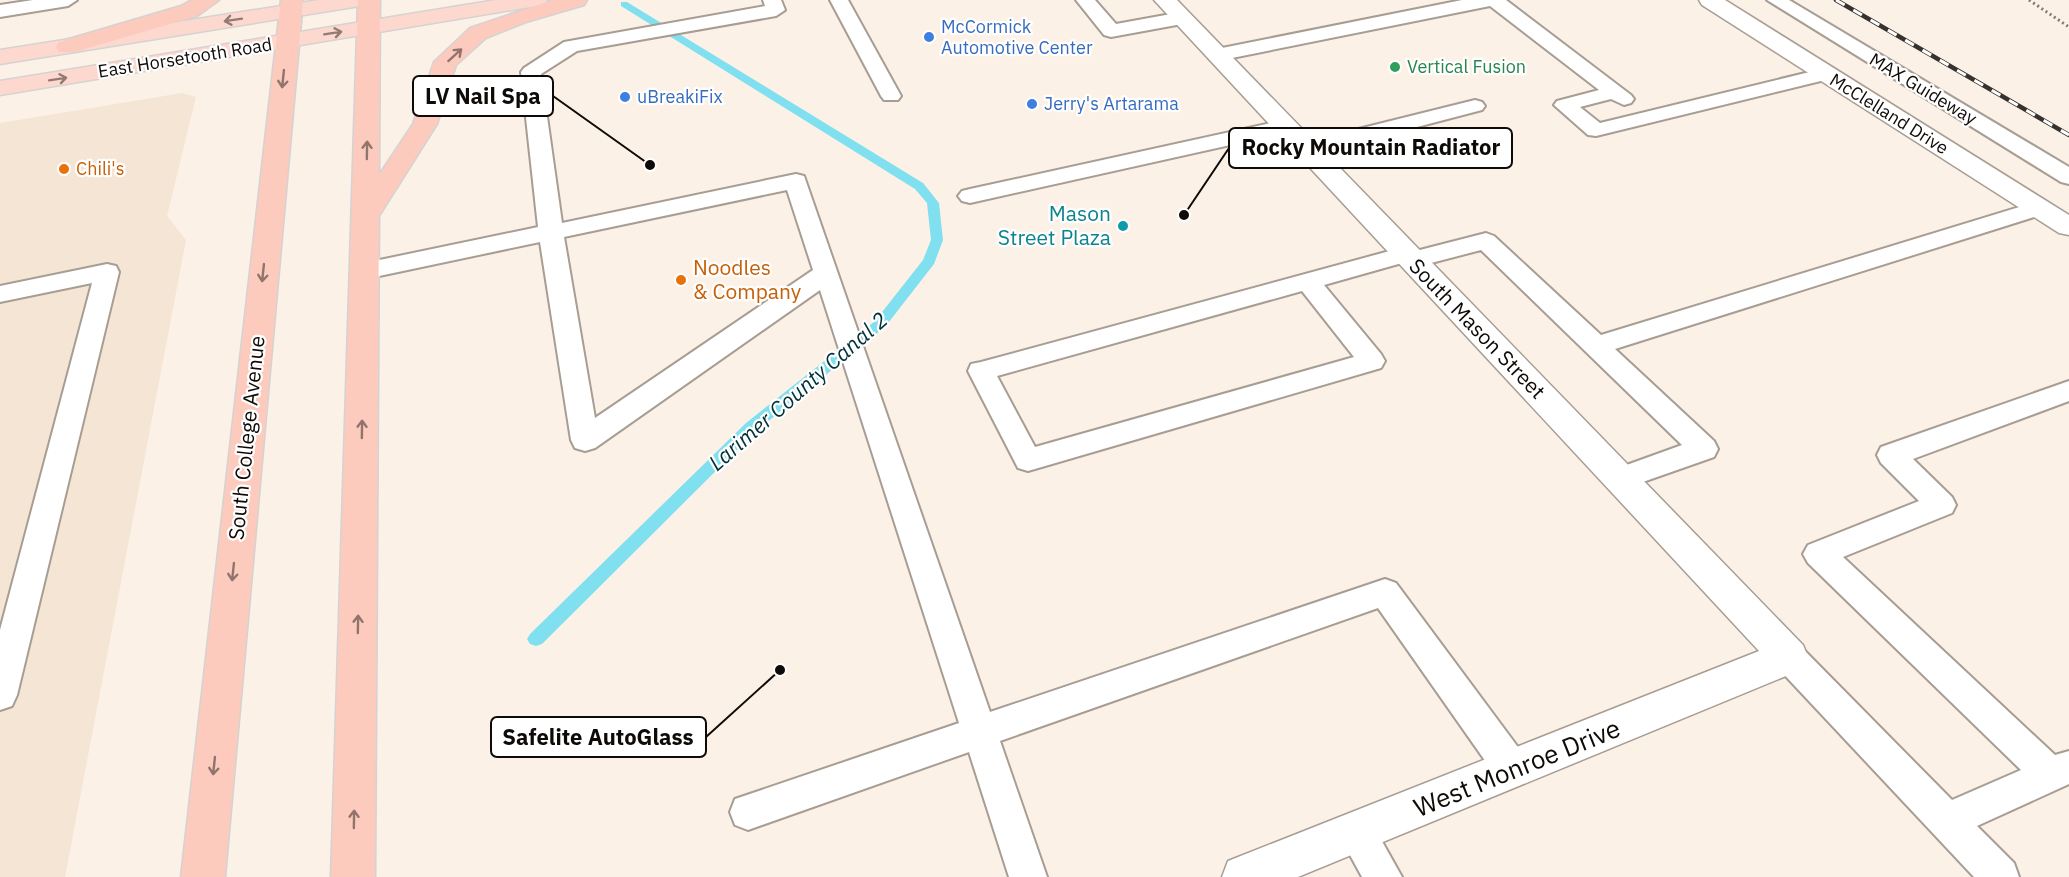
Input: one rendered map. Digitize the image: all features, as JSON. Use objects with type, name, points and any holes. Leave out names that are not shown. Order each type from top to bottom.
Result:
[{"type":"highway","points":[[68,47],[189,10],[208,0]]},
{"type":"highway","points":[[366,215],[425,124],[446,62],[478,33],[518,16],[576,0]]},
{"type":"highway","points":[[353,877],[366,215],[366,9]]},
{"type":"highway","name":"South College Avenue","points":[[203,877],[290,17]]},
{"type":"main road","name":"East Horsetooth Road","points":[[0,57],[290,17],[366,9],[536,0]]},
{"type":"main road","name":"East Horsetooth Road","points":[[0,88],[290,17]]},
{"type":"street","name":"McClelland Drive","points":[[1710,0],[2069,227]]},
{"type":"street","name":"South Mason Street","points":[[1173,9],[1790,657]]},
{"type":"street","name":"West Monroe Drive","points":[[1244,877],[1790,657]]},
{"type":"lane","points":[[0,10],[68,0]]},
{"type":"lane","points":[[771,0],[776,10],[571,46],[531,72],[551,233],[585,440],[825,274]]},
{"type":"lane","points":[[839,0],[891,96]]},
{"type":"lane","points":[[1085,0],[1111,31],[1173,9]]},
{"type":"lane","points":[[1217,55],[1492,0],[1647,117]]},
{"type":"lane","name":"MAX Guideway","points":[[1776,0],[2069,177]]},
{"type":"lane","points":[[1615,92],[1564,105],[1596,130],[1826,74]]},
{"type":"lane","points":[[1306,149],[1475,106]]},
{"type":"lane","points":[[970,196],[1285,126]]},
{"type":"lane","points":[[365,271],[796,181],[825,274],[859,368],[1028,877]]},
{"type":"lane","points":[[1595,346],[2039,208]]},
{"type":"lane","points":[[1308,282],[1372,361],[1028,460],[981,371],[1308,282],[1486,241],[1704,449],[1620,479]]},
{"type":"lane","points":[[0,294],[107,272],[0,695]]},
{"type":"lane","points":[[1947,821],[2060,770],[1819,554],[1941,506],[1891,455],[2069,391]]},
{"type":"lane","points":[[748,812],[1385,592],[1514,770]]},
{"type":"lane","points":[[1790,657],[1947,821],[1992,875]]},
{"type":"lane","points":[[1357,833],[1383,877]]},
{"type":"path","points":[[2029,0],[2069,27]]},
{"type":"shaded area","points":[[182,93],[196,97],[167,216],[186,240],[65,877],[0,877],[0,123]]},
{"type":"waterway","name":"Larimer County Canal 2","points":[[536,639],[751,427],[880,324],[929,261],[937,240],[933,203],[919,186],[624,4]]},
{"type":"railway","points":[[1836,0],[2069,135]]},
{"type":"place","name":"McCormick Automotive Center","points":[[929,37]]},
{"type":"place","name":"Vertical Fusion","points":[[1395,67]]},
{"type":"place","name":"uBreakiFix","points":[[625,97]]},
{"type":"place","name":"Jerry's Artarama","points":[[1032,104]]},
{"type":"place","name":"LV Nail Spa","points":[[650,165]]},
{"type":"place","name":"Chili's","points":[[64,169]]},
{"type":"place","name":"Rocky Mountain Radiator","points":[[1184,215]]},
{"type":"place","name":"Mason Street Plaza","points":[[1123,226]]},
{"type":"place","name":"Noodles & Company","points":[[681,280]]},
{"type":"place","name":"Safelite AutoGlass","points":[[780,670]]}]
